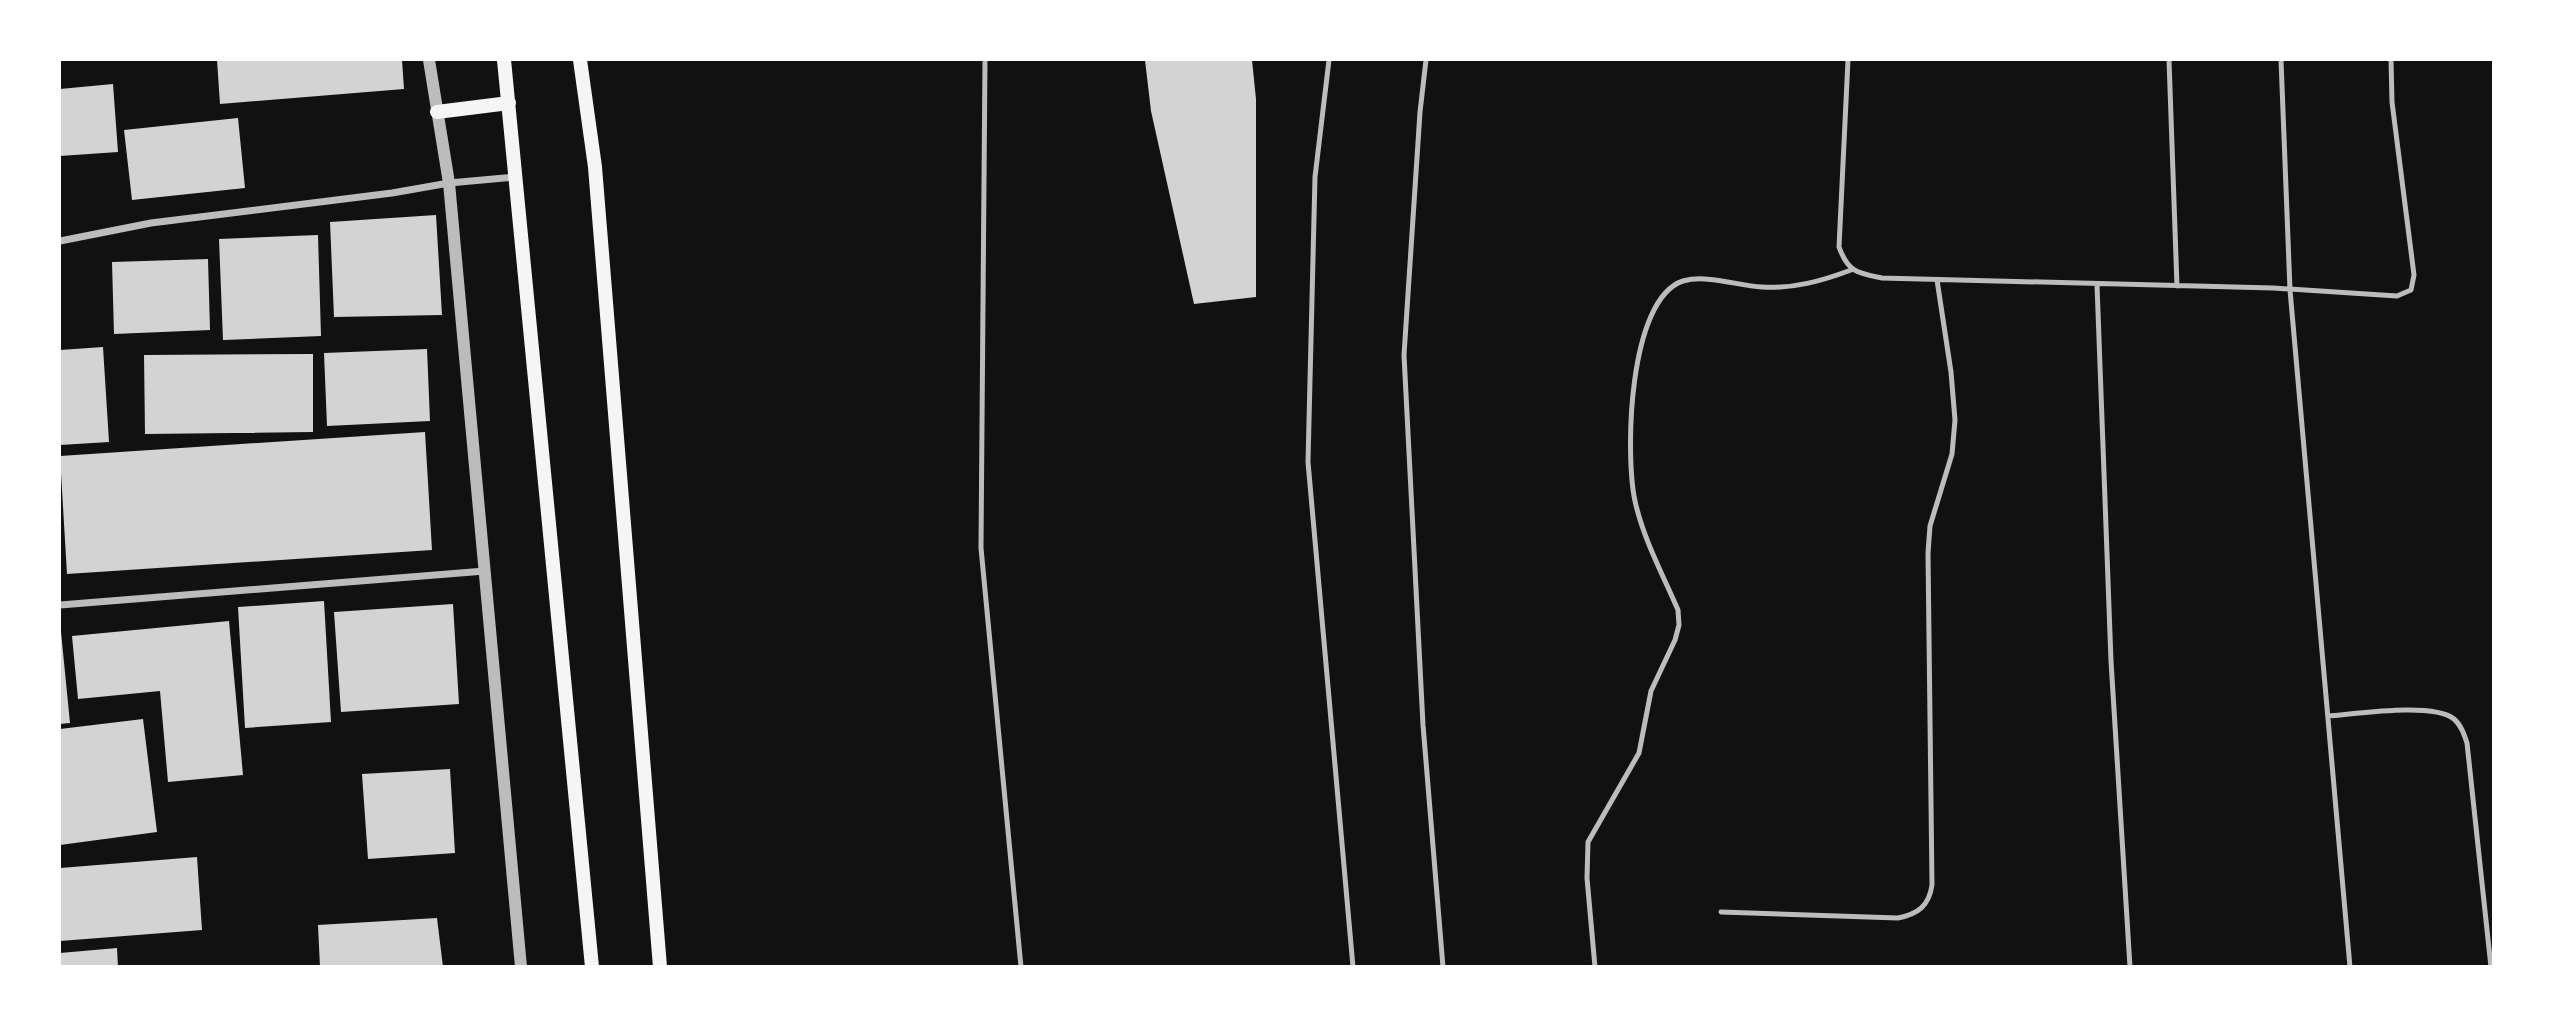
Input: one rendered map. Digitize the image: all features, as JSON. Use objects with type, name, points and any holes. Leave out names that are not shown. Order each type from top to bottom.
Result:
[{"type":"main road","points":[[504,60],[592,967]]},
{"type":"main road","points":[[580,60],[595,167],[660,967]]},
{"type":"main road","points":[[438,112],[509,103]]},
{"type":"street","points":[[429,60],[449,183],[521,967]]},
{"type":"street","points":[[60,241],[151,223],[392,193],[449,183],[516,177]]},
{"type":"street","points":[[60,605],[485,571]]},
{"type":"lane","points":[[985,60],[981,548],[1021,967]]},
{"type":"lane","points":[[1329,60],[1315,177],[1308,462],[1353,967]]},
{"type":"lane","points":[[1426,60],[1420,112],[1404,355],[1423,725],[1443,967]]},
{"type":"lane","points":[[1848,60],[1839,247],[1851,270]]},
{"type":"lane","points":[[2169,60],[2177,286]]},
{"type":"lane","points":[[2281,60],[2290,290],[2350,967]]},
{"type":"lane","points":[[1595,967],[1587,878],[1588,842],[1639,752],[1651,691],[1675,640],[1679,625],[1678,610],[1635,502],[1629,462],[1633,394],[1639,354],[1651,314],[1663,296],[1682,282],[1699,279],[1761,287],[1787,287],[1824,280],[1851,270],[1882,278],[2177,286],[2397,296],[2410,290],[2414,275],[2392,102],[2391,60]]},
{"type":"lane","points":[[1721,912],[1898,918],[1911,915],[1930,899],[1932,885],[1927,554],[1930,526],[1952,454],[1955,420],[1951,372],[1937,280]]},
{"type":"lane","points":[[2097,285],[2111,661],[2130,967]]},
{"type":"lane","points":[[2328,716],[2420,709],[2441,711],[2453,718],[2462,728],[2467,743],[2491,967]]},
{"type":"building","points":[[217,60],[402,60],[404,89],[220,104]]},
{"type":"building","points":[[1145,60],[1252,60],[1256,99],[1256,297],[1194,304],[1151,111]]},
{"type":"building","points":[[113,84],[118,152],[60,156],[60,89]]},
{"type":"building","points":[[238,118],[245,188],[132,200],[124,130]]},
{"type":"building","points":[[436,215],[442,315],[334,317],[330,222]]},
{"type":"building","points":[[318,235],[321,336],[223,340],[219,239]]},
{"type":"building","points":[[208,259],[210,330],[114,334],[112,262]]},
{"type":"building","points":[[103,347],[109,442],[60,445],[60,350]]},
{"type":"building","points":[[427,349],[430,421],[327,426],[324,353]]},
{"type":"building","points":[[313,354],[313,432],[145,434],[144,355]]},
{"type":"building","points":[[425,432],[432,550],[67,574],[60,456]]},
{"type":"building","points":[[324,601],[331,722],[245,728],[238,607]]},
{"type":"building","points":[[453,604],[459,704],[341,712],[334,612]]},
{"type":"building","points":[[229,621],[243,775],[168,782],[160,691],[78,699],[72,636]]},
{"type":"building","points":[[60,632],[70,723],[60,724]]},
{"type":"building","points":[[143,719],[157,832],[60,845],[60,729]]},
{"type":"building","points":[[450,769],[455,853],[368,859],[362,774]]},
{"type":"building","points":[[197,857],[202,930],[60,941],[60,868]]},
{"type":"building","points":[[437,918],[443,967],[320,967],[318,925]]},
{"type":"building","points":[[117,948],[118,967],[60,967],[60,953]]}]
